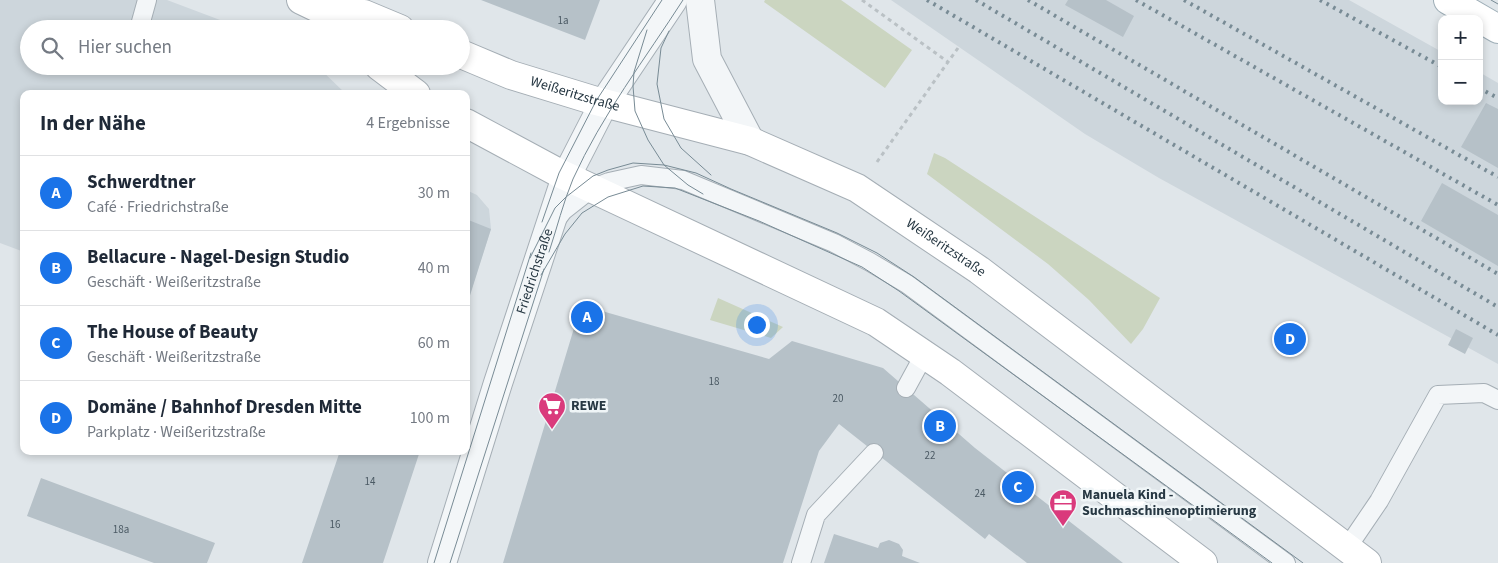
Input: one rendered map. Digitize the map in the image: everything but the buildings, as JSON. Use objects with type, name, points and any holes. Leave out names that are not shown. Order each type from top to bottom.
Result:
[{"type":"main road","points":[[301,0],[371,20]]},
{"type":"main road","points":[[1448,0],[1498,29]]},
{"type":"main road","name":"Weißeritzstraße","points":[[470,58],[511,75],[604,103],[750,141],[857,188],[979,270],[1357,556]]},
{"type":"main road","points":[[391,75],[411,90]]},
{"type":"main road","points":[[470,125],[566,177],[876,322],[950,372],[1203,563]]},
{"type":"street","name":"Friedrichstraße","points":[[442,563],[504,364],[566,177],[604,103],[673,0]]},
{"type":"street","points":[[700,0],[707,59],[750,141]]},
{"type":"lane","points":[[141,20],[147,0]]},
{"type":"lane","points":[[548,233],[563,211],[592,189],[610,182],[641,175],[683,180],[825,239],[907,284],[1286,563]]},
{"type":"lane","points":[[906,388],[924,355]]},
{"type":"lane","points":[[1357,556],[1379,501],[1438,395],[1484,393],[1498,400]]},
{"type":"lane","points":[[801,563],[816,514],[874,453]]},
{"type":"path","points":[[862,0],[948,62]]},
{"type":"path","points":[[857,188],[958,48]]},
{"type":"shaded area","points":[[0,0],[167,0],[220,20],[20,20],[20,75],[326,75],[342,90],[20,90],[20,250],[0,243]]},
{"type":"shaded area","points":[[891,0],[1349,0],[1438,50],[1438,105],[1483,105],[1483,74],[1498,83],[1498,364],[1159,178],[1085,134]]},
{"type":"shaded area","points":[[470,192],[477,195],[489,209],[491,229],[470,294]]},
{"type":"green space","points":[[765,0],[841,0],[912,50],[885,88],[764,2]]},
{"type":"green space","points":[[934,153],[945,158],[1160,298],[1143,329],[1131,344],[1089,300],[1048,264],[927,174]]},
{"type":"green space","points":[[718,298],[783,327],[771,338],[710,320]]},
{"type":"tram line","points":[[542,222],[559,173],[596,101],[662,0]]},
{"type":"tram line","points":[[549,252],[569,188],[584,155],[625,88],[683,0]]},
{"type":"tram line","points":[[1491,0],[1498,4]]},
{"type":"tram line","points":[[647,30],[634,72],[635,111],[648,140],[664,165],[688,185],[703,194]]},
{"type":"tram line","points":[[669,31],[661,48],[657,84],[664,119],[681,148],[711,175]]},
{"type":"tram line","points":[[530,258],[555,208],[593,176],[633,163],[664,165],[696,173],[837,233],[877,253],[914,277],[1303,563]]},
{"type":"tram line","points":[[541,275],[565,234],[582,213],[608,197],[643,186],[675,188],[759,221],[862,267],[899,291],[1272,563]]},
{"type":"tram line","points":[[470,448],[531,253]]},
{"type":"tram line","points":[[450,563],[544,269]]},
{"type":"tram line","points":[[434,563],[468,455]]},
{"type":"railway","points":[[927,0],[1498,335]]},
{"type":"railway","points":[[976,0],[1498,307]]},
{"type":"railway","points":[[1028,0],[1498,274]]},
{"type":"railway","points":[[1136,0],[1498,205]]},
{"type":"railway","points":[[1184,0],[1498,177]]},
{"type":"railway","points":[[1320,0],[1438,65]]},
{"type":"railway","points":[[1483,90],[1498,98]]},
{"type":"place","name":"Schwerdtner","points":[[587,317]]},
{"type":"place","name":"Domäne / Bahnhof Dresden Mitte","points":[[1290,339]]},
{"type":"place","name":"Bellacure - Nagel-Design Studio","points":[[940,426]]},
{"type":"place","name":"REWE","points":[[552,430]]},
{"type":"place","name":"The House of Beauty","points":[[1018,487]]},
{"type":"place","name":"Manuela Kind - Suchmaschinenoptimierung","points":[[1063,527]]}]
